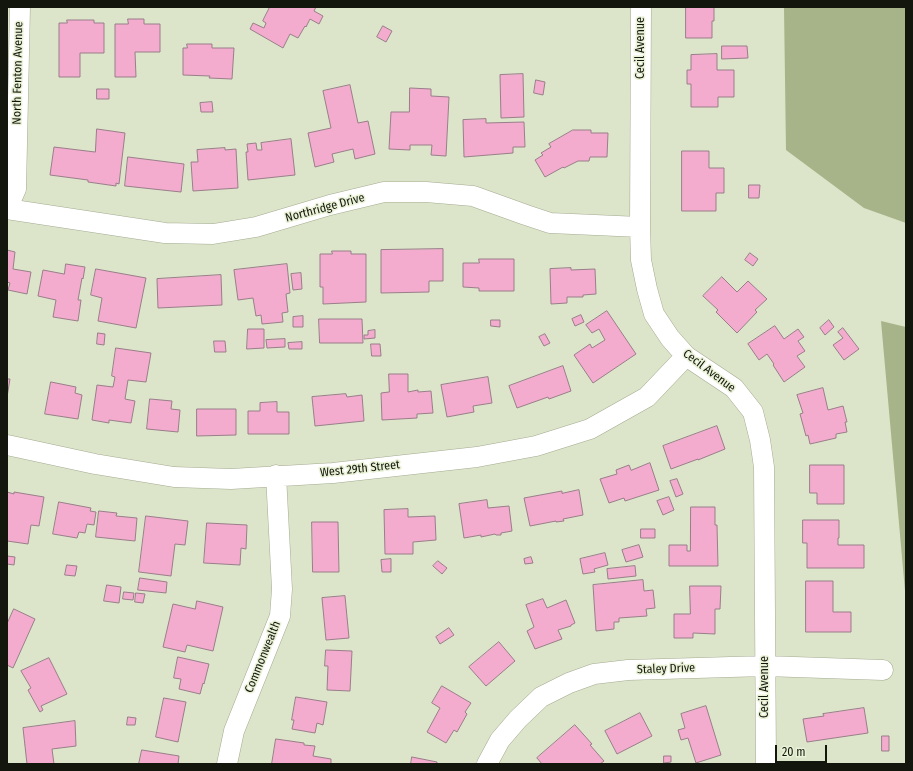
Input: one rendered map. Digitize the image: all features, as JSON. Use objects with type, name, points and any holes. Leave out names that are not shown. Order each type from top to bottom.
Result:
[{"type":"street","name":"North Fenton Avenue","points":[[7,209],[16,189],[20,7]]},
{"type":"street","name":"Cecil Avenue","points":[[641,7],[641,260],[654,314],[670,338],[686,356],[734,388],[753,412],[760,440],[764,467],[766,764]]},
{"type":"street","name":"Northridge Drive","points":[[7,209],[165,233],[214,234],[256,227],[330,205],[384,192],[426,192],[473,196],[526,216],[550,223],[640,227]]},
{"type":"street","name":"West 29th Street","points":[[7,445],[95,464],[174,477],[230,480],[333,473],[476,457],[536,446],[590,429],[647,397],[686,356]]},
{"type":"street","name":"Commonwealth","points":[[227,764],[234,731],[280,616],[282,589],[276,476]]},
{"type":"street","name":"Staley Drive","points":[[487,764],[500,740],[518,719],[541,697],[569,683],[594,674],[628,670],[765,666],[883,670]]},
{"type":"green space","points":[[784,7],[906,7],[906,223],[864,208],[786,150]]},
{"type":"green space","points":[[881,321],[906,327],[906,602]]},
{"type":"building","points":[[270,7],[316,7],[314,11],[323,16],[319,24],[310,19],[298,38],[290,34],[283,48],[250,29],[253,23],[264,28],[266,23],[263,21]]},
{"type":"building","points":[[686,7],[714,7],[712,38],[686,38]]},
{"type":"building","points":[[128,19],[144,19],[144,24],[160,24],[160,52],[135,52],[136,77],[115,77],[115,24],[128,24]]},
{"type":"building","points":[[67,20],[94,20],[94,23],[104,23],[104,53],[80,53],[80,77],[59,77],[59,23],[67,23]]},
{"type":"building","points":[[383,26],[392,31],[386,42],[377,37]]},
{"type":"building","points":[[187,44],[212,44],[212,48],[234,48],[232,79],[209,78],[210,76],[183,75],[183,48],[187,48]]},
{"type":"building","points":[[722,46],[747,46],[748,58],[722,59]]},
{"type":"building","points":[[717,54],[717,70],[734,70],[734,97],[718,97],[718,107],[691,107],[691,84],[687,84],[687,70],[691,70],[691,55]]},
{"type":"building","points":[[523,74],[524,117],[501,118],[500,75]]},
{"type":"building","points":[[536,80],[545,82],[543,95],[534,93]]},
{"type":"building","points":[[350,85],[358,123],[368,121],[375,154],[355,159],[353,149],[332,154],[334,162],[315,167],[308,133],[331,128],[323,91]]},
{"type":"building","points":[[410,88],[431,89],[431,96],[449,97],[446,156],[431,155],[432,145],[410,145],[410,150],[389,149],[391,112],[409,112]]},
{"type":"building","points":[[97,89],[109,89],[109,99],[97,99]]},
{"type":"building","points":[[212,102],[213,112],[201,112],[200,103]]},
{"type":"building","points":[[486,119],[486,123],[524,122],[525,147],[513,147],[513,153],[464,157],[463,120]]},
{"type":"building","points":[[97,129],[125,133],[119,184],[116,183],[116,186],[88,182],[88,180],[50,175],[54,147],[95,152]]},
{"type":"building","points":[[573,130],[591,130],[591,133],[608,133],[607,157],[590,157],[589,161],[578,161],[545,177],[535,160],[543,155],[541,153],[551,147],[549,144]]},
{"type":"building","points":[[291,139],[295,175],[248,180],[246,152],[248,152],[247,144],[256,143],[257,150],[262,150],[261,143]]},
{"type":"building","points":[[225,148],[225,150],[236,149],[238,188],[193,191],[191,162],[198,162],[197,150]]},
{"type":"building","points":[[682,151],[709,151],[709,168],[724,168],[724,193],[716,193],[716,211],[682,211]]},
{"type":"building","points":[[128,157],[184,164],[181,192],[125,186]]},
{"type":"building","points":[[749,185],[760,185],[759,198],[749,198]]},
{"type":"building","points":[[443,249],[443,281],[429,281],[429,292],[381,293],[381,250]]},
{"type":"building","points":[[7,250],[15,252],[13,269],[31,272],[27,294],[8,290],[10,283],[7,282]]},
{"type":"building","points":[[332,251],[351,251],[351,254],[366,254],[366,302],[323,304],[323,287],[320,287],[320,254],[332,254]]},
{"type":"building","points":[[750,253],[758,259],[753,266],[745,260]]},
{"type":"building","points":[[479,259],[514,259],[514,291],[479,291],[479,288],[463,287],[463,263],[479,263]]},
{"type":"building","points":[[66,264],[85,267],[78,300],[81,300],[78,321],[53,317],[56,300],[38,296],[43,270],[64,274]]},
{"type":"building","points":[[287,264],[290,293],[286,294],[288,312],[282,313],[283,322],[262,324],[261,315],[256,316],[253,298],[238,300],[234,270]]},
{"type":"building","points":[[571,268],[571,270],[595,269],[596,294],[583,295],[583,297],[567,297],[567,303],[551,304],[550,269]]},
{"type":"building","points":[[96,269],[146,278],[136,328],[98,321],[102,298],[91,295]]},
{"type":"building","points":[[301,273],[302,289],[293,290],[291,274]]},
{"type":"building","points":[[221,275],[222,305],[158,308],[157,279]]},
{"type":"building","points":[[722,277],[737,292],[748,281],[767,299],[755,310],[757,312],[737,333],[716,312],[718,310],[703,296]]},
{"type":"building","points":[[607,311],[636,354],[593,383],[574,355],[590,344],[592,348],[605,340],[599,329],[592,333],[586,325]]},
{"type":"building","points":[[581,315],[584,322],[575,326],[572,319]]},
{"type":"building","points":[[303,316],[303,327],[293,327],[293,317]]},
{"type":"building","points":[[319,319],[362,319],[363,343],[320,343]]},
{"type":"building","points":[[491,320],[500,320],[500,327],[491,326]]},
{"type":"building","points":[[829,320],[834,327],[825,335],[820,328]]},
{"type":"building","points":[[775,326],[784,339],[798,329],[804,337],[798,341],[805,351],[797,356],[805,367],[784,382],[767,354],[759,360],[748,344]]},
{"type":"building","points":[[843,328],[859,349],[844,360],[833,345],[843,338],[838,332]]},
{"type":"building","points":[[248,329],[264,329],[264,348],[247,349]]},
{"type":"building","points":[[375,330],[375,338],[364,339],[364,335],[368,335],[368,331]]},
{"type":"building","points":[[98,333],[105,334],[104,345],[97,344]]},
{"type":"building","points":[[545,334],[550,343],[544,346],[539,337]]},
{"type":"building","points":[[285,339],[285,347],[267,348],[266,340]]},
{"type":"building","points":[[214,341],[225,341],[226,352],[215,352]]},
{"type":"building","points":[[302,342],[302,349],[289,349],[288,343]]},
{"type":"building","points":[[371,344],[380,344],[381,356],[372,356]]},
{"type":"building","points":[[116,348],[151,353],[146,382],[128,380],[125,399],[135,401],[131,423],[109,420],[109,423],[92,420],[97,385],[113,387],[115,377],[112,376]]},
{"type":"building","points":[[563,366],[571,391],[517,408],[509,386]]},
{"type":"building","points":[[389,374],[408,374],[408,392],[418,390],[418,392],[431,391],[433,413],[417,414],[417,418],[382,420],[381,393],[389,392]]},
{"type":"building","points":[[488,377],[492,403],[473,406],[474,412],[447,417],[441,385]]},
{"type":"building","points":[[7,379],[10,379],[7,397]]},
{"type":"building","points":[[51,382],[76,387],[75,393],[82,395],[78,419],[45,414]]},
{"type":"building","points":[[823,388],[828,410],[843,406],[847,422],[845,422],[847,432],[836,434],[836,438],[810,444],[808,435],[806,436],[800,414],[803,413],[797,395]]},
{"type":"building","points":[[346,394],[347,397],[362,395],[364,421],[315,426],[312,397]]},
{"type":"building","points":[[150,399],[172,401],[171,409],[180,410],[178,432],[147,429]]},
{"type":"building","points":[[277,402],[277,412],[289,412],[289,434],[248,434],[248,411],[260,411],[260,403]]},
{"type":"building","points":[[197,409],[236,409],[236,435],[197,436]]},
{"type":"building","points":[[717,426],[725,449],[671,469],[663,446]]},
{"type":"building","points":[[650,463],[659,490],[625,501],[624,498],[609,503],[600,479],[617,474],[616,470],[629,465],[631,470]]},
{"type":"building","points":[[810,465],[844,465],[844,504],[817,504],[817,493],[810,493]]},
{"type":"building","points":[[677,479],[683,494],[676,497],[670,481]]},
{"type":"building","points":[[579,490],[583,515],[563,519],[564,521],[530,526],[524,498],[562,491],[562,493]]},
{"type":"building","points":[[7,492],[44,497],[39,526],[31,525],[28,544],[7,541]]},
{"type":"building","points":[[669,497],[674,510],[663,515],[657,501]]},
{"type":"building","points":[[487,500],[488,508],[509,506],[512,531],[501,533],[501,535],[495,534],[481,537],[481,535],[464,538],[459,504]]},
{"type":"building","points":[[59,502],[91,508],[90,511],[96,512],[94,525],[87,524],[85,533],[79,532],[77,538],[53,534]]},
{"type":"building","points":[[691,507],[715,507],[718,566],[669,566],[669,545],[687,545],[687,551],[690,551]]},
{"type":"building","points":[[408,509],[408,517],[435,516],[436,540],[413,542],[413,554],[385,554],[384,510]]},
{"type":"building","points":[[99,511],[117,513],[116,516],[137,518],[135,541],[96,537]]},
{"type":"building","points":[[146,516],[188,521],[185,545],[175,544],[171,576],[139,572]]},
{"type":"building","points":[[803,520],[839,520],[838,545],[864,545],[864,568],[807,568],[807,543],[803,543]]},
{"type":"building","points":[[312,522],[338,522],[339,572],[313,572]]},
{"type":"building","points":[[207,523],[247,525],[246,549],[241,548],[240,565],[204,563]]},
{"type":"building","points":[[641,529],[655,529],[655,538],[641,538]]},
{"type":"building","points":[[639,545],[643,557],[626,562],[622,550]]},
{"type":"building","points":[[605,553],[608,565],[594,569],[595,572],[583,574],[580,559]]},
{"type":"building","points":[[7,556],[15,557],[14,565],[7,564]]},
{"type":"building","points":[[531,557],[533,563],[525,564],[524,559]]},
{"type":"building","points":[[391,559],[391,572],[382,572],[381,560]]},
{"type":"building","points":[[438,561],[447,568],[442,574],[433,566]]},
{"type":"building","points":[[67,565],[77,566],[75,576],[65,575]]},
{"type":"building","points":[[635,566],[636,576],[608,579],[607,569]]},
{"type":"building","points":[[140,578],[167,582],[166,593],[138,590]]},
{"type":"building","points":[[643,580],[644,591],[653,590],[655,608],[646,609],[647,616],[619,618],[619,622],[614,622],[614,629],[596,631],[593,585]]},
{"type":"building","points":[[806,581],[833,581],[833,612],[851,612],[851,632],[806,632]]},
{"type":"building","points":[[107,585],[121,587],[119,603],[104,601]]},
{"type":"building","points":[[690,586],[721,586],[720,609],[715,609],[715,634],[693,633],[693,638],[674,638],[674,614],[690,614]]},
{"type":"building","points":[[124,592],[134,593],[133,600],[123,599]]},
{"type":"building","points":[[136,593],[145,594],[143,603],[135,602]]},
{"type":"building","points":[[345,596],[349,638],[326,640],[322,598]]},
{"type":"building","points":[[543,599],[547,608],[566,600],[575,623],[571,626],[558,630],[562,639],[535,649],[527,631],[534,627],[526,605]]},
{"type":"building","points":[[197,601],[223,607],[213,651],[187,645],[185,652],[163,647],[173,604],[195,609]]},
{"type":"building","points":[[14,609],[35,619],[13,668],[7,665],[7,624]]},
{"type":"building","points":[[449,628],[454,635],[440,644],[436,637]]},
{"type":"building","points":[[499,642],[515,661],[486,686],[469,667]]},
{"type":"building","points":[[326,650],[352,651],[350,691],[327,690],[328,666],[325,666]]},
{"type":"building","points":[[178,657],[209,664],[200,694],[179,689],[181,679],[174,678]]},
{"type":"building","points":[[49,658],[67,694],[41,706],[43,710],[40,712],[28,690],[31,688],[21,671]]},
{"type":"building","points":[[442,686],[471,703],[465,712],[467,714],[457,732],[454,730],[446,743],[427,732],[440,708],[432,703]]},
{"type":"building","points":[[296,697],[327,702],[323,725],[317,723],[315,733],[292,729]]},
{"type":"building","points":[[164,698],[186,702],[178,742],[156,737]]},
{"type":"building","points":[[706,706],[721,755],[696,763],[688,738],[681,740],[678,730],[685,728],[681,714]]},
{"type":"building","points":[[864,708],[868,733],[807,742],[803,719],[824,716],[823,714]]},
{"type":"building","points":[[640,713],[652,736],[617,754],[605,731]]},
{"type":"building","points":[[128,717],[136,718],[135,725],[127,725]]},
{"type":"building","points":[[75,721],[76,746],[52,749],[54,764],[27,764],[23,728]]},
{"type":"building","points":[[575,725],[592,744],[590,745],[604,761],[600,764],[542,764],[537,758]]},
{"type":"building","points":[[882,736],[889,736],[889,751],[882,751]]},
{"type":"building","points":[[276,739],[315,746],[313,756],[331,759],[331,764],[272,764]]},
{"type":"building","points":[[142,750],[179,756],[178,764],[139,764]]},
{"type":"building","points":[[664,756],[671,756],[671,762],[664,763]]},
{"type":"building","points":[[412,757],[437,762],[437,764],[411,764]]}]
